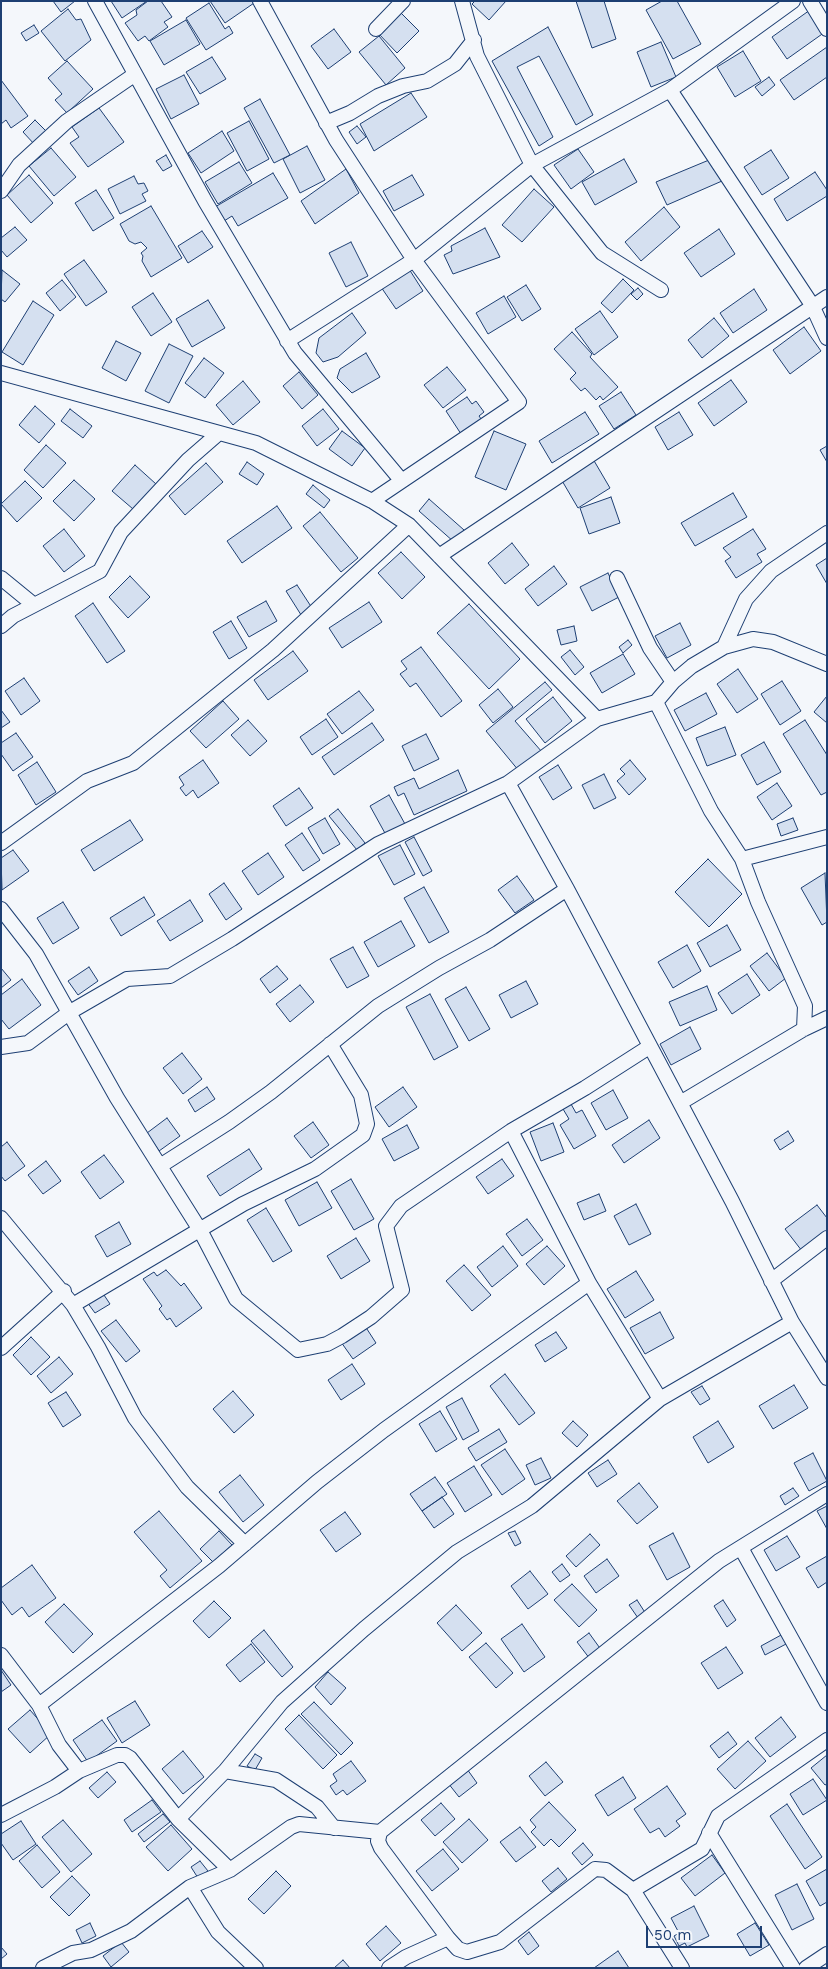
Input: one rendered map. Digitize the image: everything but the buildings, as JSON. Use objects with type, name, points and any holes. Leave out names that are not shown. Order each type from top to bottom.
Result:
[{"type":"street","points":[[95,1],[134,75],[287,341],[401,480]]},
{"type":"street","points":[[260,1],[326,123],[414,260],[519,402],[372,501]]},
{"type":"street","points":[[376,29],[404,1]]},
{"type":"street","points":[[462,1],[474,40],[476,56],[532,166],[602,253],[660,290]]},
{"type":"street","points":[[287,341],[414,260],[532,166],[670,90],[793,1]]},
{"type":"street","points":[[810,1],[827,29]]},
{"type":"street","points":[[326,123],[350,113],[378,96],[403,86],[427,81],[455,64],[474,40]]},
{"type":"street","points":[[1,191],[19,165],[66,121],[134,75]]},
{"type":"street","points":[[670,90],[812,305],[827,338]]},
{"type":"street","points":[[439,556],[827,296]]},
{"type":"street","points":[[1,373],[256,443],[372,501],[409,525],[597,719]]},
{"type":"street","points":[[1,626],[13,616],[34,604],[100,570],[121,532],[188,460],[219,433]]},
{"type":"street","points":[[1,843],[87,781],[134,763],[273,650],[409,525]]},
{"type":"street","points":[[724,647],[746,599],[771,572],[827,533]]},
{"type":"street","points":[[1,578],[34,604]]},
{"type":"street","points":[[617,578],[650,648],[673,682]]},
{"type":"street","points":[[1,1046],[28,1043],[70,1012],[127,979],[170,976],[378,844],[508,783],[597,719],[656,702],[673,682],[692,666],[724,647],[753,639],[772,642],[827,664]]},
{"type":"street","points":[[656,702],[711,811],[742,859],[762,910],[805,1006],[804,1029]]},
{"type":"street","points":[[508,783],[567,889],[680,1103],[792,1322],[827,1378]]},
{"type":"street","points":[[742,859],[827,837]]},
{"type":"street","points":[[160,1166],[229,1122],[271,1092],[378,1006],[439,968],[490,940],[567,889]]},
{"type":"street","points":[[1,910],[36,954],[117,1098],[200,1230],[236,1299],[298,1350],[327,1344],[371,1317],[402,1290],[386,1226],[401,1206],[511,1131],[586,1088],[649,1047]]},
{"type":"street","points":[[680,1103],[804,1029],[827,1018]]},
{"type":"street","points":[[73,1305],[243,1204],[314,1169],[363,1135],[367,1124],[361,1094],[330,1044]]},
{"type":"street","points":[[511,1131],[589,1283],[660,1399]]},
{"type":"street","points":[[1,1218],[64,1291],[98,1347],[135,1418],[187,1488],[245,1544]]},
{"type":"street","points":[[771,1281],[827,1238]]},
{"type":"street","points":[[40,1705],[245,1544],[317,1482],[384,1430],[589,1283]]},
{"type":"street","points":[[1,1348],[64,1291]]},
{"type":"street","points":[[178,1819],[224,1771],[282,1702],[364,1629],[458,1552],[532,1506],[660,1399],[792,1322]]},
{"type":"street","points":[[682,1968],[634,1890],[606,1870],[595,1869],[500,1942],[467,1952],[458,1949],[381,1848],[378,1841],[380,1832],[720,1561],[827,1494]]},
{"type":"street","points":[[741,1548],[827,1703]]},
{"type":"street","points":[[1,1655],[40,1705],[59,1745],[79,1771]]},
{"type":"street","points":[[634,1890],[702,1849],[718,1816],[827,1740]]},
{"type":"street","points":[[1,1815],[55,1787],[79,1771],[117,1755],[124,1755],[130,1758],[178,1819],[230,1870]]},
{"type":"street","points":[[224,1771],[276,1780],[317,1807],[334,1828]]},
{"type":"street","points":[[43,1968],[62,1964],[73,1953],[91,1950],[131,1931],[190,1887],[230,1870],[298,1824],[380,1832]]},
{"type":"street","points":[[709,1833],[793,1968]]},
{"type":"street","points":[[190,1887],[218,1932],[256,1968]]},
{"type":"street","points":[[389,1968],[406,1957],[448,1938]]},
{"type":"street","points":[[806,1968],[827,1954]]}]
